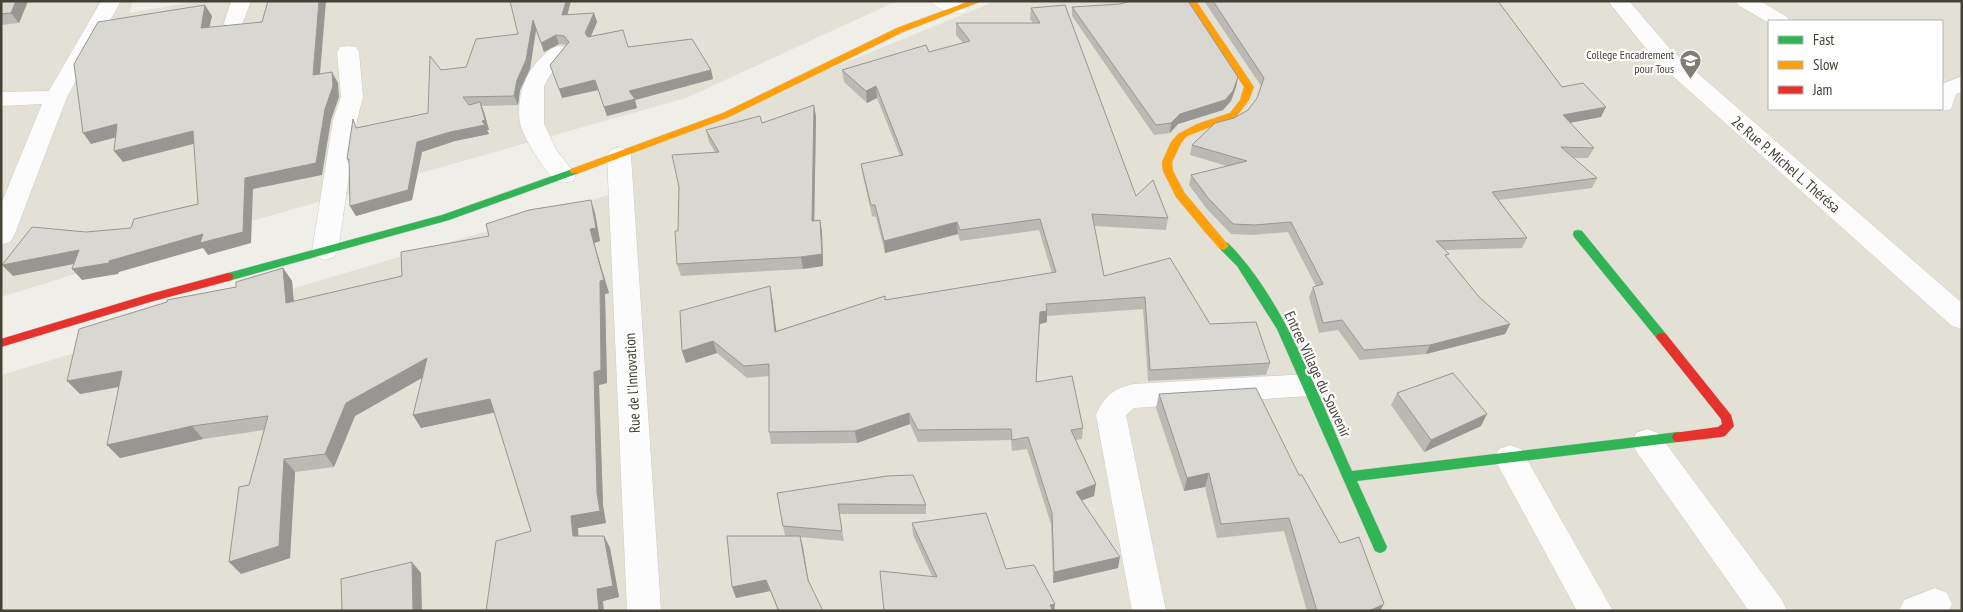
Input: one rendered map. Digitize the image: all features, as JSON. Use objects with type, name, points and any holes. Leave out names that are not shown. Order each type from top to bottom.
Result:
[{"type":"street","points":[[1,236],[56,98],[111,1]]},
{"type":"street","points":[[234,23],[241,1]]},
{"type":"street","points":[[1,343],[150,298],[445,218],[726,115],[950,5],[978,1]]},
{"type":"street","name":"Entree Village du Souvenir","points":[[1192,1],[1248,87],[1244,104],[1232,117],[1187,131],[1176,142],[1167,162],[1170,179],[1199,221],[1241,263],[1282,328],[1380,547]]},
{"type":"street","name":"2e Rue P. Michel L. Thérésa","points":[[1618,1],[1664,56],[1962,320]]},
{"type":"street","points":[[1745,1],[1778,20]]},
{"type":"street","points":[[325,251],[345,120],[352,97],[348,52]]},
{"type":"street","points":[[559,52],[540,72],[533,86],[532,124],[547,154],[564,175]]},
{"type":"street","points":[[1949,107],[1946,91],[1962,84]]},
{"type":"street","points":[[1,99],[56,98]]},
{"type":"street","name":"Rue de l'Innovation","points":[[619,155],[644,611]]},
{"type":"street","points":[[1349,477],[1647,442],[1721,432],[1728,426],[1727,418],[1578,234]]},
{"type":"street","points":[[1149,611],[1111,415],[1118,402],[1124,398],[1134,396],[1308,385]]},
{"type":"street","points":[[1647,442],[1770,611]]},
{"type":"street","points":[[1510,458],[1596,611]]},
{"type":"shaded area","points":[[1,1],[133,1],[129,13],[199,1],[897,1],[686,98],[198,236],[1,297]]},
{"type":"shaded area","points":[[996,1],[1962,1],[1962,611],[1,611],[1,375],[622,191],[619,155]]},
{"type":"building","points":[[1,1],[16,1],[11,13],[1,14]]},
{"type":"building","points":[[268,1],[319,1],[313,75],[332,72],[333,86],[325,109],[316,163],[245,178],[243,232],[200,243],[203,234],[109,261],[109,263],[72,269],[79,250],[2,265],[32,227],[86,232],[131,228],[134,219],[198,204],[193,131],[114,151],[117,124],[83,133],[74,64],[98,22],[205,5],[201,28],[262,22]]},
{"type":"building","points":[[510,1],[566,1],[562,15],[594,13],[585,33],[588,37],[623,30],[628,47],[692,39],[711,70],[629,91],[635,99],[604,107],[595,80],[559,89],[550,65],[569,42],[564,36],[556,35],[541,43],[533,20],[526,60],[517,80],[514,96],[463,97],[469,105],[480,102],[485,120],[482,121],[485,125],[450,132],[417,142],[408,190],[350,206],[349,159],[347,159],[353,119],[356,128],[428,113],[430,56],[441,70],[466,67],[476,39],[518,34]]},
{"type":"building","points":[[1130,1],[1188,1],[1238,77],[1233,91],[1225,100],[1180,114],[1171,123],[1156,125],[1072,7],[1120,4]]},
{"type":"building","points":[[1213,1],[1498,1],[1562,87],[1583,83],[1606,107],[1563,115],[1594,148],[1561,147],[1597,178],[1492,192],[1527,238],[1436,241],[1449,254],[1445,255],[1479,297],[1510,324],[1430,345],[1364,350],[1342,320],[1323,323],[1313,287],[1323,284],[1291,222],[1255,225],[1233,224],[1208,198],[1191,175],[1247,161],[1192,145],[1215,123],[1234,118],[1248,110],[1257,98],[1264,78]]},
{"type":"building","points":[[1065,5],[1136,196],[1153,180],[1168,218],[1092,214],[1104,276],[1170,258],[1210,324],[1256,322],[1270,363],[1150,370],[1145,297],[1046,304],[1047,311],[1040,312],[1036,382],[1072,376],[1083,428],[1071,430],[1096,484],[1076,492],[1120,557],[1054,572],[1052,513],[1028,437],[1012,440],[1011,429],[918,430],[909,413],[855,431],[769,432],[769,364],[744,366],[713,341],[682,351],[680,311],[770,286],[775,332],[885,296],[885,300],[1056,272],[1040,219],[960,230],[957,222],[884,241],[875,205],[871,205],[861,164],[903,155],[876,86],[866,91],[842,70],[926,45],[929,52],[970,41],[956,23],[1040,23],[1031,8]]},
{"type":"building","points":[[814,105],[812,221],[820,220],[822,254],[801,257],[677,264],[675,231],[678,231],[679,187],[672,155],[719,152],[706,130],[760,116],[762,123]]},
{"type":"building","points":[[591,200],[596,228],[590,229],[604,280],[600,281],[601,370],[594,372],[597,493],[600,511],[571,516],[573,536],[604,536],[613,586],[597,589],[599,611],[486,611],[496,541],[531,531],[490,399],[413,415],[427,358],[346,403],[325,454],[284,459],[279,546],[229,562],[239,487],[249,485],[268,416],[192,426],[107,445],[122,371],[67,381],[79,329],[167,302],[167,300],[236,287],[236,282],[283,268],[286,303],[402,276],[401,252],[489,236],[486,224],[529,210]]},
{"type":"building","points":[[1453,373],[1487,414],[1431,440],[1397,393]]},
{"type":"building","points":[[1256,388],[1299,475],[1302,475],[1340,543],[1359,537],[1384,604],[1369,611],[1317,611],[1289,518],[1221,524],[1209,473],[1187,478],[1159,394]]},
{"type":"building","points":[[913,475],[926,505],[838,504],[842,531],[783,526],[777,493],[887,476]]},
{"type":"building","points":[[986,513],[1006,569],[1034,565],[1055,604],[1050,605],[1053,611],[884,611],[880,571],[937,577],[912,523]]},
{"type":"building","points":[[727,536],[800,536],[808,580],[823,611],[779,611],[766,580],[732,587]]},
{"type":"building","points":[[412,562],[413,611],[342,611],[341,579]]},
{"type":"traffic: fast","points":[[228,277],[445,218],[575,171]]},
{"type":"traffic: fast","points":[[1578,234],[1662,337]]},
{"type":"traffic: fast","points":[[1224,246],[1241,263],[1282,328],[1380,547]]},
{"type":"traffic: fast","points":[[1349,477],[1678,437]]},
{"type":"traffic: slow","points":[[575,171],[726,115],[900,30],[978,1]]},
{"type":"traffic: slow","points":[[1192,1],[1249,87],[1239,109],[1233,115],[1226,119],[1200,126],[1180,138],[1167,162],[1168,171],[1189,207],[1224,246]]},
{"type":"traffic: jam","points":[[1,343],[150,298],[228,277]]},
{"type":"traffic: jam","points":[[1662,337],[1727,418],[1728,426],[1721,432],[1678,437]]},
{"type":"place","name":"College Encadrement pour Tous","points":[[1690,80]]}]
